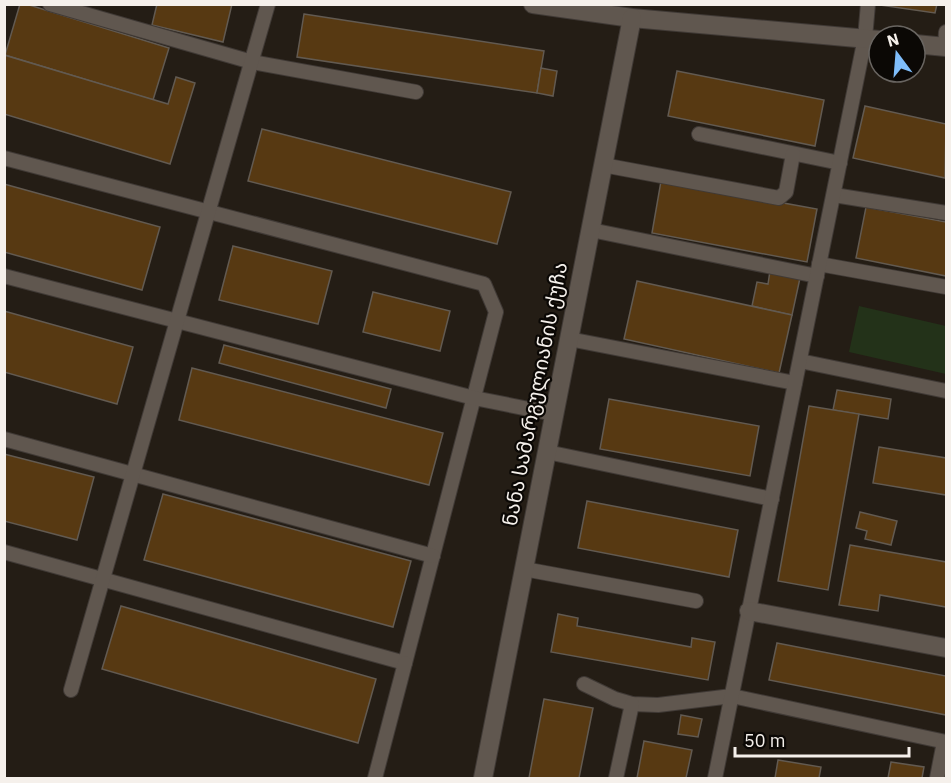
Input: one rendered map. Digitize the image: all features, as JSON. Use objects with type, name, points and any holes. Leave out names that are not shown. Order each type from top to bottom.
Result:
[{"type":"street","points":[[533,4],[632,18],[867,39]]},
{"type":"street","name":"ნანა სამარგულიანის ქუჩა","points":[[483,778],[632,18]]},
{"type":"street","points":[[927,43],[946,42]]},
{"type":"street","points":[[749,611],[946,648]]},
{"type":"lane","points":[[50,4],[252,62],[416,92]]},
{"type":"lane","points":[[71,690],[268,4]]},
{"type":"lane","points":[[868,4],[870,24]]},
{"type":"lane","points":[[715,778],[840,163],[867,58]]},
{"type":"lane","points":[[699,134],[840,163]]},
{"type":"lane","points":[[603,165],[779,198],[786,192],[793,154]]},
{"type":"lane","points":[[4,158],[484,284],[496,312],[375,778]]},
{"type":"lane","points":[[834,195],[946,213]]},
{"type":"lane","points":[[591,230],[818,270],[946,287]]},
{"type":"lane","points":[[4,276],[474,398],[554,414]]},
{"type":"lane","points":[[569,339],[795,383]]},
{"type":"lane","points":[[800,361],[946,391]]},
{"type":"lane","points":[[4,439],[433,556]]},
{"type":"lane","points":[[547,452],[772,499]]},
{"type":"lane","points":[[4,552],[405,663]]},
{"type":"lane","points":[[524,569],[696,601]]},
{"type":"lane","points":[[584,684],[615,699],[632,704],[658,705],[732,696],[945,742],[937,778]]},
{"type":"lane","points":[[616,778],[632,704]]},
{"type":"green space","points":[[859,306],[946,326],[946,374],[849,352]]},
{"type":"building","points":[[20,4],[169,48],[153,100],[5,55]]},
{"type":"building","points":[[157,4],[232,4],[223,42],[152,25]]},
{"type":"building","points":[[873,4],[937,4],[935,13]]},
{"type":"building","points":[[304,14],[544,51],[537,93],[297,57]]},
{"type":"building","points":[[4,55],[168,104],[176,77],[195,83],[170,164],[4,114]]},
{"type":"building","points":[[541,68],[557,71],[553,96],[537,93]]},
{"type":"building","points":[[677,71],[824,100],[815,146],[668,116]]},
{"type":"building","points":[[865,106],[946,124],[945,178],[853,158]]},
{"type":"building","points":[[262,129],[511,192],[497,244],[248,181]]},
{"type":"building","points":[[661,181],[817,209],[807,262],[652,233]]},
{"type":"building","points":[[4,184],[160,227],[142,290],[4,252]]},
{"type":"building","points":[[866,207],[946,222],[946,276],[856,258]]},
{"type":"building","points":[[233,246],[332,271],[318,324],[219,300]]},
{"type":"building","points":[[770,271],[800,278],[792,315],[752,306],[757,282],[768,284]]},
{"type":"building","points":[[637,281],[792,315],[779,373],[624,339]]},
{"type":"building","points":[[373,292],[450,311],[440,351],[363,332]]},
{"type":"building","points":[[4,311],[133,347],[117,404],[4,372]]},
{"type":"building","points":[[224,345],[391,389],[386,408],[219,363]]},
{"type":"building","points":[[192,368],[443,433],[429,485],[179,420]]},
{"type":"building","points":[[837,390],[891,399],[888,419],[833,410]]},
{"type":"building","points":[[609,399],[759,426],[750,476],[600,449]]},
{"type":"building","points":[[809,406],[859,414],[828,590],[778,581]]},
{"type":"building","points":[[879,447],[946,458],[946,495],[873,483]]},
{"type":"building","points":[[4,454],[94,477],[77,540],[4,521]]},
{"type":"building","points":[[163,494],[411,561],[393,627],[144,560]]},
{"type":"building","points":[[587,501],[738,530],[729,577],[578,548]]},
{"type":"building","points":[[860,512],[897,521],[891,545],[865,539],[867,531],[856,528]]},
{"type":"building","points":[[850,545],[946,562],[946,607],[880,595],[878,611],[839,605]]},
{"type":"building","points":[[121,606],[376,679],[358,743],[102,669]]},
{"type":"building","points":[[558,614],[578,618],[577,626],[691,647],[692,638],[715,642],[708,680],[551,652]]},
{"type":"building","points":[[777,643],[946,676],[946,715],[769,680]]},
{"type":"building","points":[[544,699],[593,708],[579,778],[529,778]]},
{"type":"building","points":[[681,715],[702,719],[698,737],[678,734]]},
{"type":"building","points":[[644,741],[692,750],[686,778],[637,778]]},
{"type":"building","points":[[778,760],[821,767],[819,778],[775,778]]},
{"type":"building","points":[[891,762],[924,767],[922,778],[888,778]]}]
